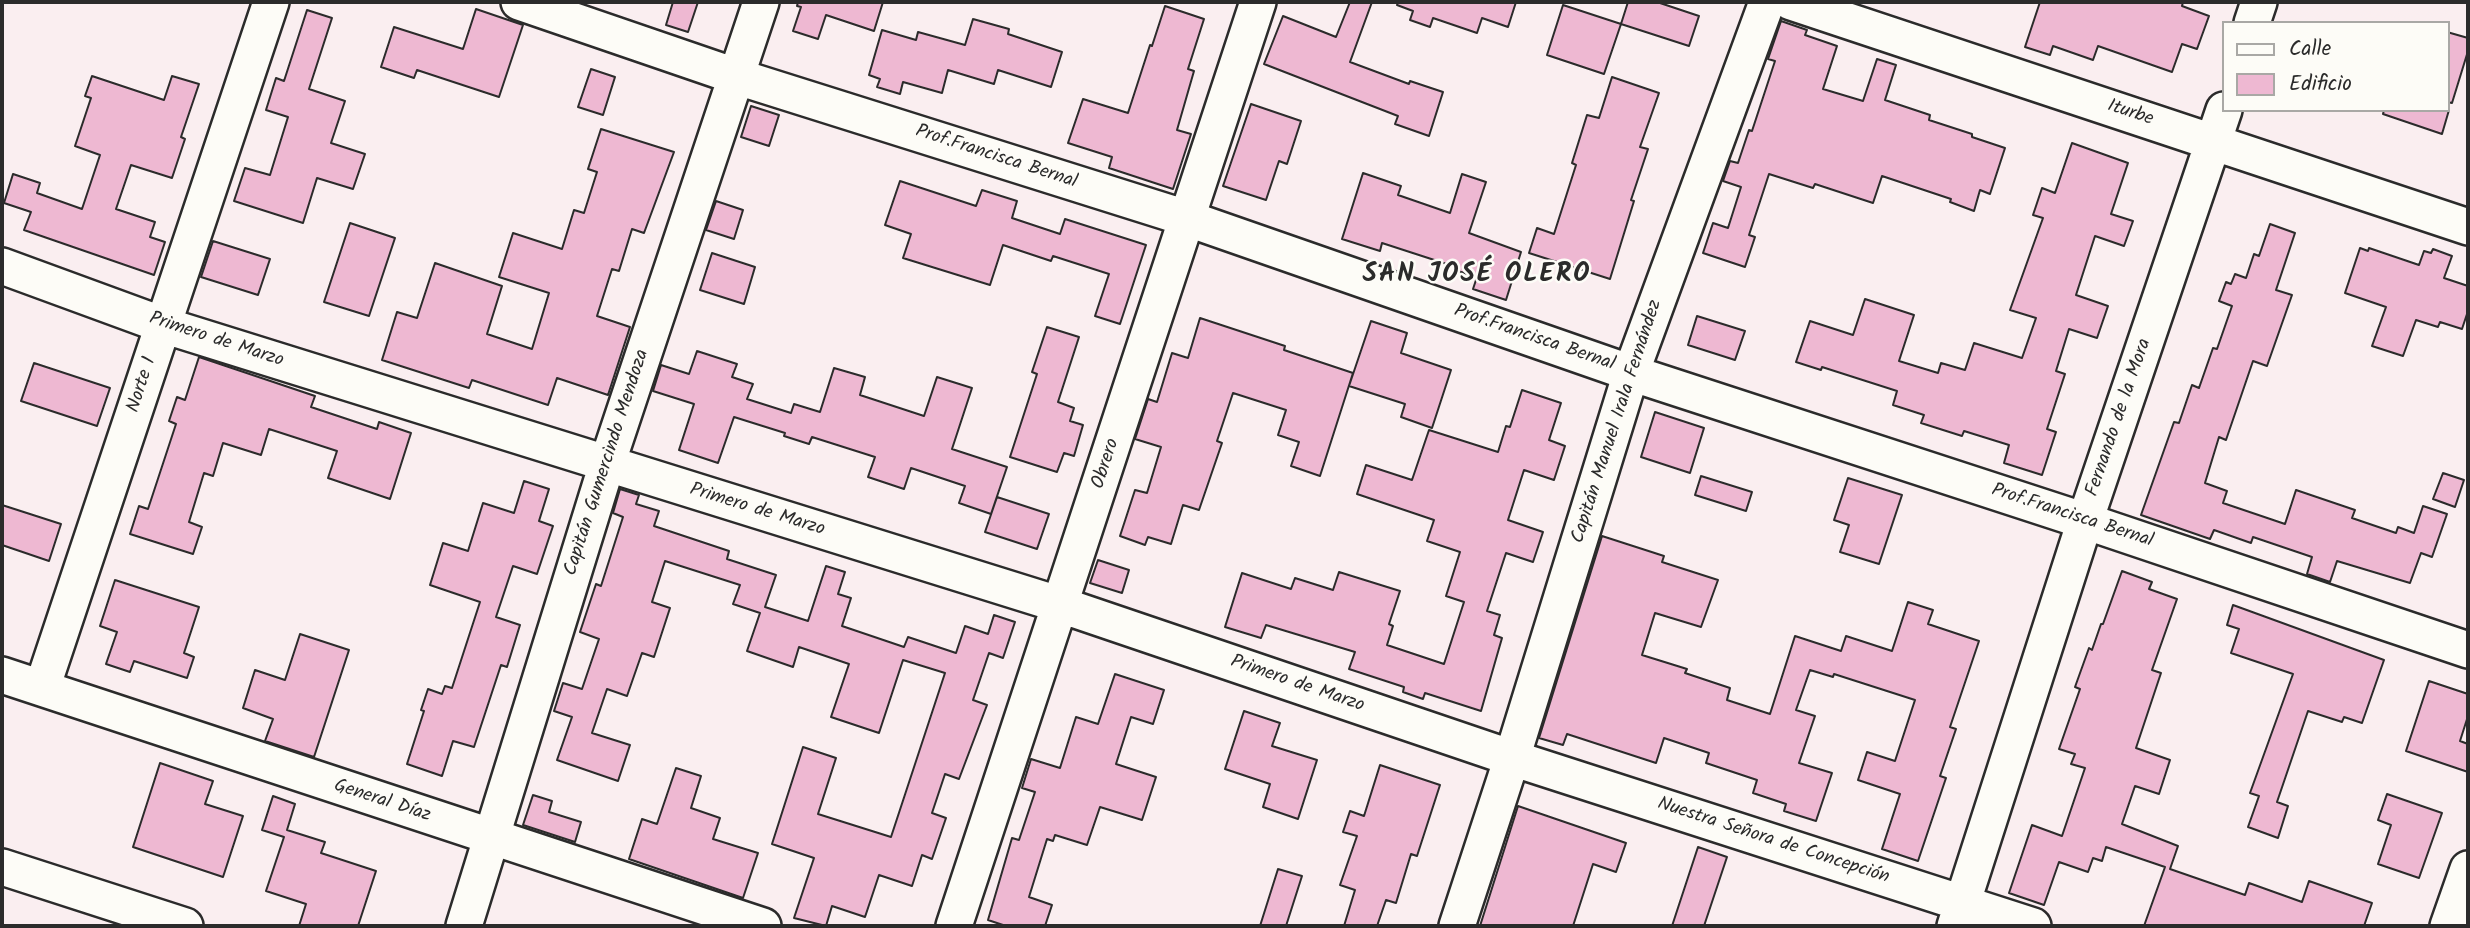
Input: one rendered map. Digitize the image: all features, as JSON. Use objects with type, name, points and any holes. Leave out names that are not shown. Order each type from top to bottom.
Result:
[{"type":"street","name":"Norte 1","points":[[42,688],[271,2]]},
{"type":"street","name":"Prof.Francisca Bernal","points":[[519,2],[735,76],[1186,218],[1631,373],[2085,521],[2468,650]]},
{"type":"street","name":"Capitán Gumercindo Mendoza","points":[[464,926],[607,464],[761,2]]},
{"type":"street","name":"Obrero","points":[[954,926],[1258,2]]},
{"type":"street","name":"Capitán Manuel Irala Fernández","points":[[1457,926],[1631,373],[1767,2]]},
{"type":"street","name":"Iturbe","points":[[1791,2],[2218,126],[2468,227]]},
{"type":"street","points":[[2253,21],[2259,2]]},
{"type":"street","name":"Fernando de la Mora","points":[[1959,915],[2085,521],[2218,126]]},
{"type":"street","name":"Primero de Marzo","points":[[2,266],[163,326],[1061,605],[1512,758]]},
{"type":"street","name":"General Díaz","points":[[2,676],[764,926]]},
{"type":"street","name":"Nuestra Señora de Concepción","points":[[1512,758],[1959,915],[2033,926]]},
{"type":"street","points":[[2,867],[185,926]]},
{"type":"street","points":[[2448,926],[2468,869]]},
{"type":"building","points":[[673,2],[698,2],[688,32],[666,25]]},
{"type":"building","points":[[798,2],[883,2],[874,31],[826,15],[818,39],[793,31],[801,7],[797,6]]},
{"type":"building","points":[[1350,2],[1372,2],[1350,62],[1409,84],[1410,81],[1443,92],[1429,136],[1395,124],[1398,116],[1264,64],[1283,16],[1336,37]]},
{"type":"building","points":[[1398,2],[1516,2],[1508,27],[1482,18],[1477,33],[1433,18],[1430,27],[1410,20],[1413,11],[1397,5]]},
{"type":"building","points":[[1628,2],[1657,2],[1699,16],[1689,46],[1621,24]]},
{"type":"building","points":[[2040,2],[2183,2],[2182,6],[2209,16],[2197,49],[2182,44],[2172,72],[2098,46],[2093,60],[2053,46],[2050,55],[2025,47]]},
{"type":"building","points":[[1563,5],[1621,24],[1604,74],[1547,55]]},
{"type":"building","points":[[1165,6],[1204,19],[1188,69],[1194,71],[1177,130],[1191,134],[1173,189],[1109,168],[1112,157],[1068,143],[1083,99],[1128,113]]},
{"type":"building","points":[[476,9],[523,25],[499,97],[417,70],[414,78],[381,67],[394,27],[463,49]]},
{"type":"building","points":[[307,10],[332,18],[309,89],[345,101],[331,143],[365,154],[353,189],[317,178],[303,223],[234,201],[245,168],[270,175],[288,117],[266,110],[276,78],[284,81]]},
{"type":"building","points":[[973,19],[1009,29],[1008,34],[1062,52],[1051,87],[998,70],[994,84],[948,70],[942,93],[903,82],[900,94],[877,87],[880,79],[869,75],[882,30],[916,40],[918,32],[965,45]]},
{"type":"building","points":[[1781,21],[1807,30],[1805,35],[1837,46],[1823,89],[1863,101],[1877,59],[1896,65],[1885,100],[1930,115],[1929,120],[2005,148],[1990,194],[1980,190],[1974,211],[1950,202],[1951,199],[1882,176],[1873,203],[1815,184],[1813,188],[1769,174],[1749,235],[1755,237],[1745,267],[1703,253],[1713,223],[1728,228],[1741,187],[1723,181],[1730,161],[1738,163],[1749,130],[1752,131],[1775,61],[1768,59]]},
{"type":"building","points":[[2449,33],[2468,38],[2468,51],[2452,103],[2449,102]]},
{"type":"building","points":[[591,69],[615,77],[603,115],[578,107]]},
{"type":"building","points":[[92,76],[164,100],[172,76],[199,84],[181,137],[185,139],[172,178],[131,165],[116,209],[155,222],[150,237],[165,242],[154,275],[24,230],[31,212],[4,203],[13,174],[40,183],[37,193],[82,209],[100,155],[75,146],[91,98],[85,96]]},
{"type":"building","points":[[1612,77],[1659,93],[1640,147],[1648,149],[1610,279],[1529,253],[1537,228],[1554,234],[1576,165],[1572,163],[1587,115],[1599,118]]},
{"type":"building","points":[[1251,104],[1301,121],[1287,164],[1279,161],[1266,200],[1223,186]]},
{"type":"building","points":[[751,106],[779,115],[769,146],[741,137]]},
{"type":"building","points":[[2384,112],[2448,112],[2442,134]]},
{"type":"building","points":[[601,129],[674,152],[644,233],[632,229],[619,271],[612,269],[597,316],[630,327],[608,395],[557,378],[548,405],[472,380],[469,388],[382,360],[397,312],[417,318],[435,263],[502,286],[487,334],[532,349],[549,293],[499,277],[513,233],[562,249],[574,210],[584,213],[597,172],[588,169]]},
{"type":"building","points":[[2072,143],[2128,163],[2111,214],[2133,221],[2124,246],[2095,236],[2076,295],[2108,306],[2097,338],[2069,329],[2056,371],[2065,374],[2047,429],[2056,432],[2042,475],[2004,463],[2009,445],[1964,431],[1962,436],[1921,423],[1924,415],[1893,405],[1897,391],[1822,367],[1821,370],[1796,362],[1810,321],[1853,335],[1865,299],[1914,315],[1899,361],[1938,373],[1941,363],[1965,370],[1974,343],[2022,358],[2036,318],[2010,310],[2043,218],[2033,215],[2042,188],[2055,193]]},
{"type":"building","points":[[1363,173],[1401,186],[1398,195],[1450,213],[1462,174],[1486,182],[1469,233],[1521,252],[1506,300],[1473,289],[1477,277],[1458,271],[1459,268],[1382,243],[1380,251],[1342,239]]},
{"type":"building","points":[[900,181],[976,206],[982,190],[1017,201],[1012,218],[1060,234],[1065,219],[1146,245],[1120,324],[1095,316],[1109,274],[1053,256],[1051,261],[1003,245],[990,285],[903,258],[911,234],[885,225]]},
{"type":"building","points":[[716,201],[743,210],[734,239],[706,230]]},
{"type":"building","points":[[350,223],[395,238],[369,316],[324,302]]},
{"type":"building","points":[[2270,224],[2295,233],[2276,290],[2292,295],[2267,366],[2253,361],[2226,440],[2219,437],[2205,483],[2227,491],[2223,503],[2285,524],[2296,490],[2355,510],[2352,518],[2396,533],[2398,527],[2414,533],[2423,506],[2447,514],[2432,557],[2421,553],[2410,583],[2337,561],[2330,582],[2307,574],[2312,557],[2253,537],[2251,543],[2214,530],[2210,539],[2141,515],[2174,422],[2179,423],[2192,385],[2199,388],[2213,348],[2217,349],[2232,306],[2219,301],[2226,282],[2231,284],[2235,274],[2246,278],[2254,254],[2259,256]]},
{"type":"building","points":[[213,241],[270,259],[258,295],[201,277]]},
{"type":"building","points":[[2360,248],[2368,251],[2369,248],[2419,265],[2424,251],[2431,253],[2433,249],[2452,256],[2444,278],[2468,286],[2468,311],[2462,329],[2440,322],[2438,327],[2416,320],[2403,356],[2372,346],[2386,307],[2345,293]]},
{"type":"building","points":[[712,253],[755,267],[744,304],[700,290]]},
{"type":"building","points":[[1697,316],[1745,331],[1735,360],[1688,345]]},
{"type":"building","points":[[1200,318],[1285,346],[1284,350],[1353,373],[1320,476],[1291,466],[1299,442],[1278,435],[1286,410],[1233,393],[1217,441],[1222,443],[1199,510],[1183,505],[1171,544],[1148,537],[1145,545],[1120,536],[1135,490],[1147,493],[1161,447],[1135,439],[1148,399],[1157,402],[1172,353],[1188,358]]},
{"type":"building","points":[[1371,321],[1407,333],[1401,353],[1451,370],[1432,428],[1401,417],[1405,404],[1349,386]]},
{"type":"building","points":[[1047,327],[1079,337],[1058,402],[1074,408],[1070,421],[1083,425],[1074,456],[1064,453],[1057,472],[1010,457],[1037,374],[1032,372]]},
{"type":"building","points":[[697,351],[737,364],[732,377],[753,384],[747,399],[791,413],[794,404],[820,412],[834,368],[865,377],[860,395],[924,416],[937,377],[972,388],[952,449],[1007,467],[991,514],[959,503],[965,486],[911,468],[904,489],[868,477],[875,457],[812,437],[809,444],[784,436],[785,433],[734,417],[718,463],[679,450],[694,404],[653,391],[661,365],[689,374]]},
{"type":"building","points":[[199,357],[315,396],[311,407],[377,429],[379,422],[411,433],[390,499],[328,478],[337,451],[269,429],[261,455],[223,443],[213,476],[204,473],[189,522],[202,527],[193,554],[130,534],[139,506],[148,509],[176,424],[169,421],[177,397],[185,400]]},
{"type":"building","points":[[34,363],[110,388],[97,426],[21,401]]},
{"type":"building","points":[[1522,390],[1561,403],[1549,440],[1565,446],[1554,480],[1524,470],[1508,520],[1543,532],[1533,562],[1506,553],[1487,611],[1500,615],[1494,635],[1502,638],[1481,711],[1425,693],[1423,699],[1403,692],[1404,687],[1349,669],[1355,652],[1266,625],[1261,638],[1225,627],[1242,573],[1291,589],[1295,578],[1333,590],[1339,572],[1400,591],[1389,624],[1393,626],[1387,645],[1444,664],[1464,602],[1446,596],[1460,552],[1427,541],[1434,520],[1357,494],[1366,465],[1412,480],[1429,430],[1498,452],[1506,426],[1510,427]]},
{"type":"building","points":[[1655,412],[1704,428],[1690,473],[1641,457]]},
{"type":"building","points":[[2443,473],[2464,480],[2455,507],[2433,499]]},
{"type":"building","points":[[1701,476],[1752,492],[1746,511],[1695,495]]},
{"type":"building","points":[[1848,478],[1902,495],[1879,564],[1840,552],[1849,525],[1834,520]]},
{"type":"building","points":[[524,481],[549,489],[539,521],[553,526],[537,574],[513,566],[496,617],[520,625],[507,667],[501,665],[474,747],[453,741],[442,776],[407,764],[428,689],[442,694],[445,686],[452,688],[480,602],[430,585],[443,543],[468,551],[483,503],[514,513]]},
{"type":"building","points":[[620,489],[639,495],[636,504],[659,511],[654,526],[729,551],[727,559],[776,575],[765,607],[808,621],[826,566],[845,572],[838,594],[851,598],[842,626],[904,647],[908,637],[956,653],[965,626],[988,634],[994,615],[1015,622],[1003,658],[989,653],[973,700],[987,705],[959,779],[945,774],[932,813],[946,818],[932,859],[922,855],[912,886],[879,875],[865,917],[832,906],[826,926],[794,918],[814,858],[772,844],[803,747],[836,758],[818,814],[891,837],[945,673],[903,660],[879,733],[831,717],[849,664],[799,647],[793,667],[747,651],[760,613],[733,604],[740,585],[665,561],[652,602],[670,608],[654,657],[642,653],[627,696],[607,689],[592,733],[630,745],[618,781],[557,760],[572,717],[554,711],[563,683],[582,689],[599,639],[580,632],[596,584],[601,586],[623,517],[613,513]]},
{"type":"building","points":[[997,497],[1049,514],[1037,549],[985,532]]},
{"type":"building","points":[[2,505],[61,524],[49,561],[2,545]]},
{"type":"building","points":[[1602,536],[1664,556],[1662,562],[1718,580],[1701,627],[1655,613],[1642,655],[1687,669],[1685,673],[1730,688],[1727,700],[1770,714],[1795,636],[1841,651],[1846,636],[1892,651],[1908,602],[1933,610],[1928,624],[1979,641],[1950,727],[1956,729],[1940,776],[1946,778],[1918,861],[1882,849],[1900,794],[1858,780],[1867,752],[1895,761],[1915,700],[1834,674],[1833,677],[1810,670],[1796,710],[1815,716],[1799,763],[1832,773],[1816,821],[1784,811],[1786,804],[1753,793],[1757,780],[1706,763],[1709,753],[1664,738],[1656,763],[1567,734],[1563,745],[1539,738]]},
{"type":"building","points":[[1098,560],[1129,570],[1122,593],[1090,583]]},
{"type":"building","points":[[2122,571],[2152,582],[2149,589],[2177,599],[2152,670],[2161,673],[2136,748],[2170,760],[2159,794],[2135,786],[2122,824],[2178,846],[2170,869],[2245,895],[2249,883],[2302,902],[2309,881],[2372,903],[2364,926],[2144,926],[2165,867],[2106,847],[2102,861],[2093,858],[2088,872],[2059,862],[2044,905],[2009,893],[2032,825],[2062,836],[2085,768],[2071,764],[2075,754],[2059,749],[2080,689],[2075,687],[2089,648],[2092,650],[2103,624]]},
{"type":"building","points":[[115,580],[199,607],[184,653],[194,657],[187,678],[134,661],[130,672],[106,664],[117,632],[100,626]]},
{"type":"building","points":[[2233,605],[2384,660],[2362,723],[2344,717],[2342,722],[2308,711],[2277,802],[2288,806],[2278,838],[2248,827],[2259,796],[2250,793],[2293,674],[2231,653],[2239,629],[2227,625]]},
{"type":"building","points":[[300,634],[349,650],[314,757],[265,741],[273,719],[243,708],[255,670],[285,680]]},
{"type":"building","points":[[1115,674],[1164,690],[1153,724],[1131,717],[1116,764],[1156,777],[1142,820],[1100,807],[1087,845],[1055,835],[1053,841],[1047,839],[1029,897],[1052,905],[1045,926],[1006,926],[988,920],[1012,838],[1019,840],[1035,792],[1022,788],[1031,759],[1060,768],[1076,717],[1098,724]]},
{"type":"building","points":[[2429,681],[2468,694],[2468,716],[2460,741],[2468,744],[2468,772],[2406,751]]},
{"type":"building","points":[[1244,711],[1280,723],[1272,746],[1317,760],[1298,819],[1263,807],[1270,784],[1225,769]]},
{"type":"building","points":[[160,763],[213,781],[205,804],[243,816],[223,877],[133,847]]},
{"type":"building","points":[[1380,765],[1440,785],[1417,856],[1411,854],[1396,903],[1386,900],[1377,926],[1344,926],[1355,890],[1340,885],[1357,836],[1343,832],[1350,811],[1364,816]]},
{"type":"building","points":[[676,768],[701,776],[691,808],[720,818],[713,839],[758,853],[743,898],[629,859],[642,819],[657,824]]},
{"type":"building","points":[[2387,794],[2442,813],[2419,878],[2378,864],[2391,825],[2378,820]]},
{"type":"building","points":[[533,795],[552,801],[549,812],[581,822],[575,842],[523,825]]},
{"type":"building","points":[[273,796],[295,804],[287,830],[325,842],[321,853],[376,871],[358,926],[299,926],[306,904],[266,891],[284,837],[262,830]]},
{"type":"building","points":[[1518,806],[1626,843],[1616,872],[1593,864],[1573,926],[1480,926]]},
{"type":"building","points":[[1698,847],[1727,857],[1704,926],[1672,926]]},
{"type":"building","points":[[1278,869],[1302,876],[1286,926],[1260,926]]},
{"type":"district","name":"SAN JOSÉ OLERO","points":[[1477,277]]}]
